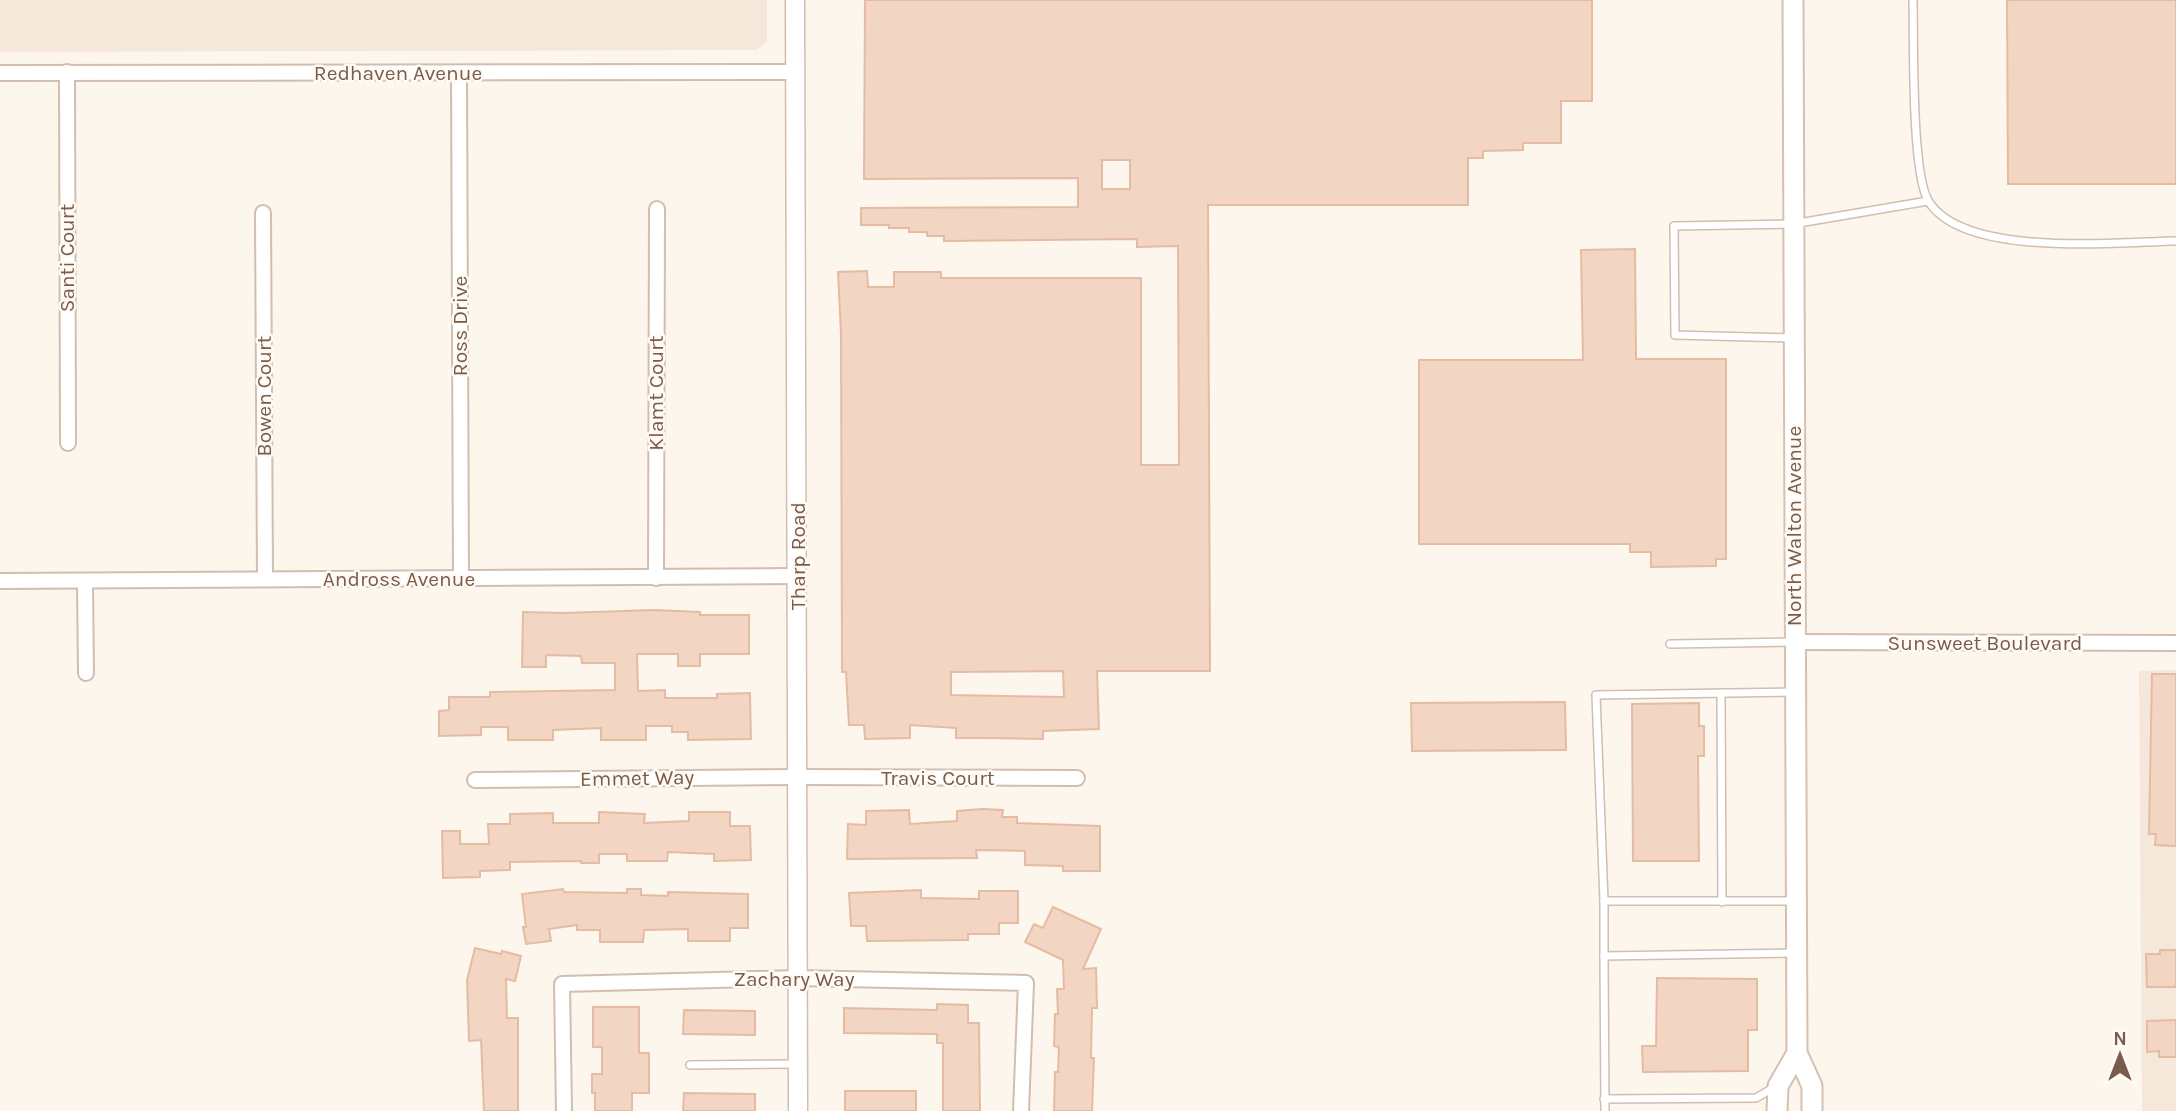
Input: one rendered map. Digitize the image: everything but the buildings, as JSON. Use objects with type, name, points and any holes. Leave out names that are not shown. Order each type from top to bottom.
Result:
[{"type":"main road","name":"North Walton Avenue","points":[[1793,0],[1797,1052],[1812,1086],[1812,1111]]},
{"type":"main road","points":[[1777,1111],[1777,1086],[1797,1052]]},
{"type":"street","name":"Tharp Road","points":[[796,0],[798,1111]]},
{"type":"street","name":"Santi Court","points":[[67,72],[68,443]]},
{"type":"street","name":"Redhaven Avenue","points":[[0,73],[796,72]]},
{"type":"street","name":"Ross Drive","points":[[459,73],[461,579]]},
{"type":"street","name":"Klamt Court","points":[[656,578],[657,209]]},
{"type":"street","name":"Bowen Court","points":[[262,213],[265,578]]},
{"type":"street","name":"Andross Avenue","points":[[0,581],[798,576]]},
{"type":"street","points":[[85,582],[86,673]]},
{"type":"street","name":"Sunsweet Boulevard","points":[[1794,642],[2176,643]]},
{"type":"street","name":"Travis Court","points":[[799,777],[1077,778]]},
{"type":"street","name":"Emmet Way","points":[[475,780],[799,777]]},
{"type":"street","name":"Zachary Way","points":[[564,1111],[562,984],[797,978],[1026,983],[1021,1111]]},
{"type":"lane","points":[[1913,0],[1918,160],[1928,201],[1939,212],[1958,225],[2011,241],[2176,241]]},
{"type":"lane","points":[[1793,338],[1675,335],[1674,226],[1793,224],[1928,201]]},
{"type":"lane","points":[[1670,643],[1794,642]]},
{"type":"lane","points":[[1605,1111],[1604,901],[1595,695],[1794,692]]},
{"type":"lane","points":[[1721,693],[1722,902]]},
{"type":"lane","points":[[1604,901],[1796,901]]},
{"type":"lane","points":[[1604,956],[1796,953]]},
{"type":"lane","points":[[690,1065],[798,1064]]},
{"type":"lane","points":[[1604,1099],[1756,1098],[1777,1086]]},
{"type":"shaded area","points":[[0,0],[767,0],[767,41],[757,50],[0,52]]},
{"type":"shaded area","points":[[2176,670],[2176,1111],[2142,1111],[2139,671]]}]
